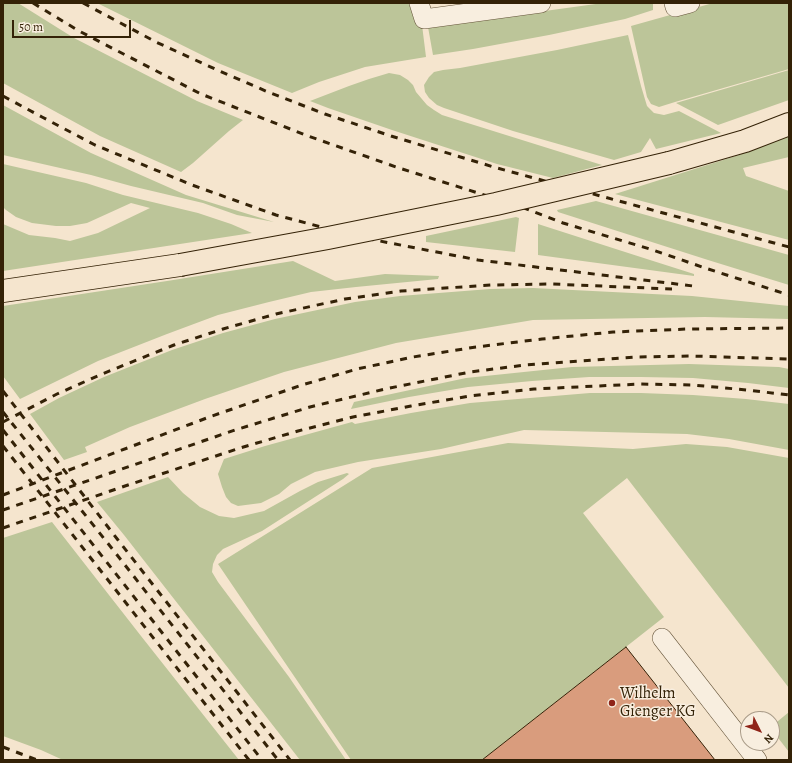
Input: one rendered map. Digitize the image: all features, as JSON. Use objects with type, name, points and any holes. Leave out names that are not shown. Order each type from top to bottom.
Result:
[{"type":"main road","points":[[5,291],[180,265],[328,238],[496,204],[669,163],[745,141],[789,124]]},
{"type":"street","points":[[422,11],[541,3]]},
{"type":"street","points":[[662,638],[757,760]]},
{"type":"green space","points":[[3,3],[18,3],[74,38],[197,101],[243,120],[181,172],[100,136],[3,83]]},
{"type":"green space","points":[[97,3],[415,3],[422,25],[426,57],[365,67],[319,82],[292,93],[218,63]]},
{"type":"green space","points":[[603,3],[653,3],[653,10],[625,19],[549,35],[433,55],[428,27]]},
{"type":"green space","points":[[713,3],[789,3],[789,69],[659,107],[651,104],[647,97],[631,26]]},
{"type":"green space","points":[[628,35],[647,106],[654,113],[664,115],[679,111],[721,133],[656,149],[650,138],[641,152],[614,160],[513,131],[444,108],[437,105],[425,92],[424,85],[434,72],[557,50]]},
{"type":"green space","points":[[789,70],[789,100],[718,125],[676,103]]},
{"type":"green space","points":[[389,73],[400,75],[408,80],[427,105],[442,115],[602,165],[553,178],[497,164],[392,130],[310,101]]},
{"type":"green space","points":[[3,105],[91,153],[186,195],[274,222],[237,215],[203,203],[3,155]]},
{"type":"green space","points":[[789,135],[789,157],[743,168],[746,176],[789,191],[789,240],[615,194],[739,155]]},
{"type":"green space","points":[[3,164],[86,183],[123,195],[198,213],[252,233],[3,271],[3,224],[29,235],[70,241],[98,233],[150,208],[131,203],[87,223],[70,226],[32,223],[16,217],[3,207]]},
{"type":"green space","points":[[596,201],[789,255],[789,285],[558,212],[557,210]]},
{"type":"green space","points":[[516,217],[519,218],[515,252],[426,242],[426,236]]},
{"type":"green space","points":[[538,224],[694,274],[694,276],[538,255]]},
{"type":"green space","points":[[293,261],[335,281],[385,274],[439,276],[438,279],[311,292],[218,315],[98,361],[20,399],[3,376],[3,306]]},
{"type":"green space","points":[[533,288],[692,296],[789,306],[789,319],[705,317],[533,320],[396,343],[284,372],[205,399],[130,427],[85,447],[87,452],[64,460],[30,414],[59,398],[104,377],[172,350],[223,333],[275,319],[355,302],[400,296],[490,289]]},
{"type":"green space","points":[[689,364],[779,367],[789,369],[789,388],[693,378],[589,377],[468,387],[351,409],[354,402],[466,378],[572,367]]},
{"type":"green space","points":[[590,393],[693,395],[789,404],[789,450],[729,439],[687,434],[524,430],[441,449],[358,462],[315,472],[291,484],[279,494],[261,503],[238,506],[231,503],[226,497],[218,474],[224,459],[352,422],[355,424],[470,403]]},
{"type":"green space","points":[[508,443],[633,449],[686,444],[727,447],[789,458],[789,688],[627,478],[583,513],[664,617],[482,760],[351,760],[218,564],[372,468]]},
{"type":"green space","points":[[347,473],[349,474],[343,479],[262,531],[223,549],[217,555],[213,564],[212,572],[218,582],[289,677],[346,760],[300,760],[97,502],[168,477],[183,493],[200,507],[219,516],[234,518],[264,511],[318,482]]},
{"type":"green space","points":[[52,522],[239,760],[63,760],[3,736],[3,538]]},
{"type":"green space","points":[[789,712],[789,752],[780,740],[780,719]]},
{"type":"building","name":"Wilhelm Gienger KG","points":[[626,647],[715,760],[482,760]]},
{"type":"railway","points":[[33,3],[79,31],[201,94],[308,136],[399,168],[519,206],[563,223],[653,250],[789,295]]},
{"type":"railway","points":[[83,3],[156,42],[268,92],[325,114],[391,136],[497,168],[789,247]]},
{"type":"railway","points":[[3,96],[95,145],[192,185],[276,215],[359,237],[478,260],[693,286]]},
{"type":"railway","points":[[3,422],[57,394],[174,345],[276,314],[345,299],[401,291],[491,285],[552,284],[672,289]]},
{"type":"railway","points":[[3,495],[212,416],[302,385],[357,369],[413,357],[476,347],[613,332],[688,329],[789,328]]},
{"type":"railway","points":[[3,510],[235,430],[310,407],[385,389],[470,372],[525,365],[635,357],[691,356],[789,359]]},
{"type":"railway","points":[[3,528],[240,448],[298,431],[353,417],[470,396],[534,389],[641,384],[693,385],[789,395]]},
{"type":"railway","points":[[3,391],[290,760]]},
{"type":"railway","points":[[3,412],[278,760]]},
{"type":"railway","points":[[3,430],[262,760]]},
{"type":"railway","points":[[3,446],[249,760]]},
{"type":"railway","points":[[3,747],[37,760]]},
{"type":"place","name":"Wilhelm Gienger KG","points":[[612,703]]}]
